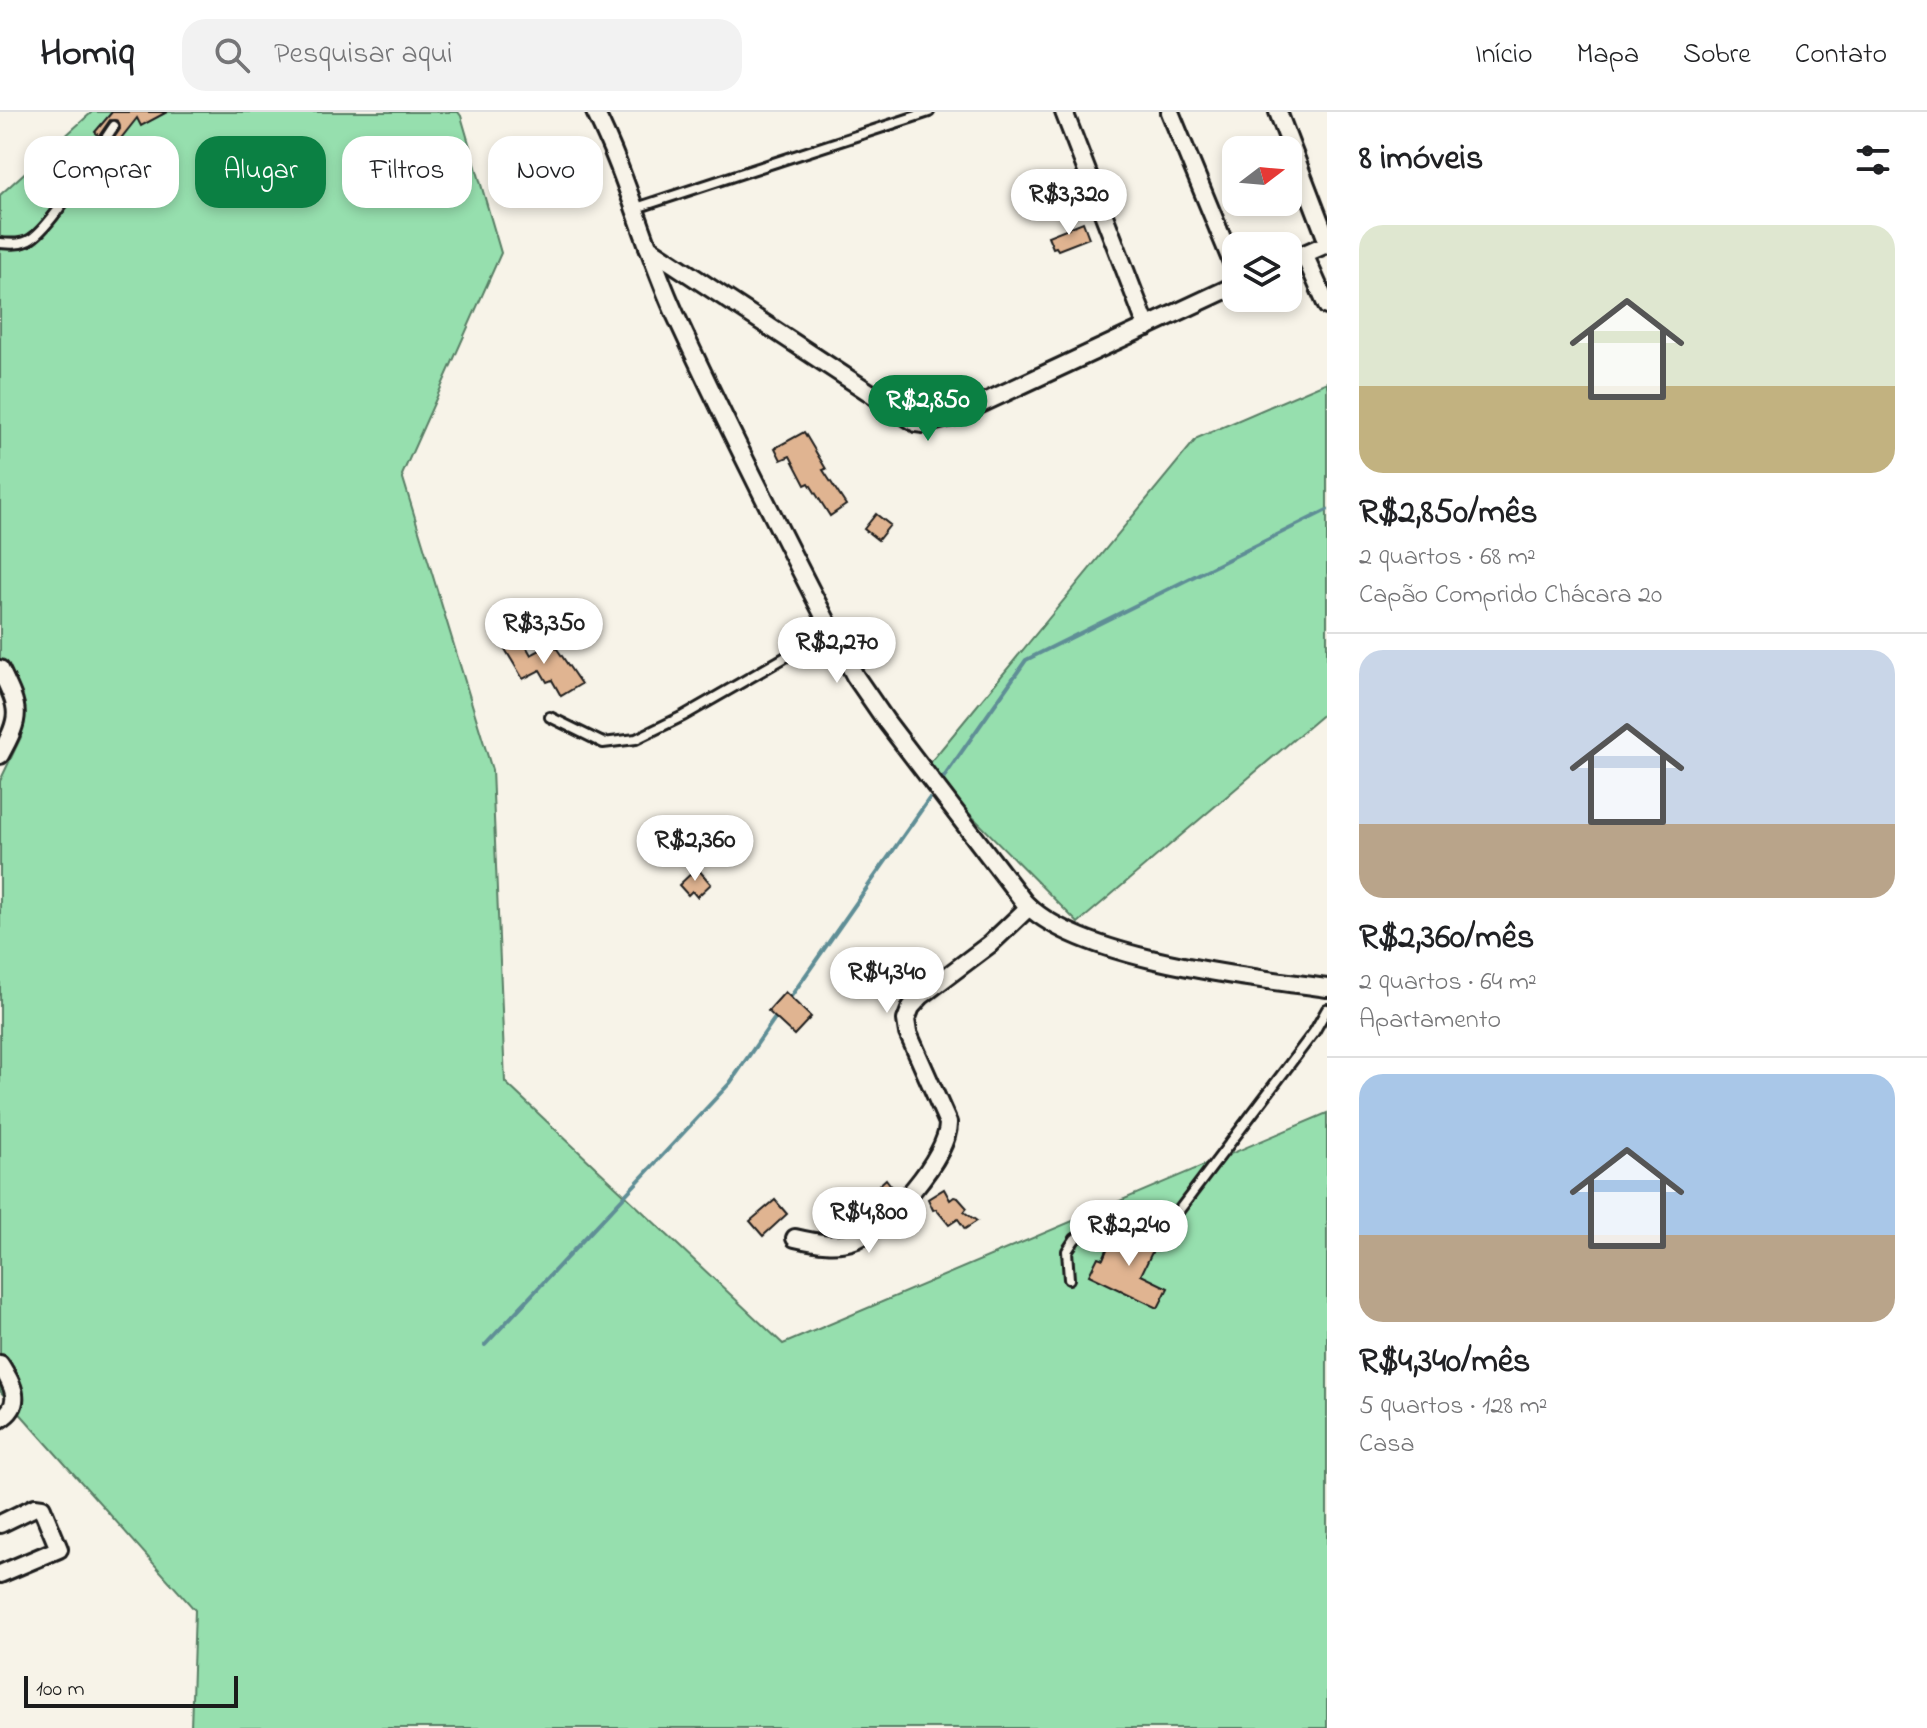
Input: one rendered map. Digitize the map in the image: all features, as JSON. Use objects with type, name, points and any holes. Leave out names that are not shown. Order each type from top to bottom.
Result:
[{"type":"street","points":[[595,112],[636,208],[646,247],[676,315],[855,676],[1029,907],[1052,924],[1089,942],[1175,964],[1327,988]]},
{"type":"street","points":[[1064,112],[1147,327]]},
{"type":"street","points":[[1170,112],[1222,238]]},
{"type":"street","points":[[1278,112],[1327,242],[1304,254],[1327,306]]},
{"type":"street","points":[[646,247],[916,423],[924,424],[955,416],[1222,292]]},
{"type":"street","points":[[0,669],[17,713],[14,727],[0,755]]},
{"type":"street","points":[[795,1238],[819,1244],[841,1244],[878,1228],[913,1188],[944,1145],[948,1123],[908,1033],[906,1020],[911,1007],[921,996],[990,944],[1029,907]]},
{"type":"street","points":[[0,1364],[14,1392],[15,1404],[0,1419]]},
{"type":"street","points":[[0,1524],[35,1507],[42,1508],[59,1549],[0,1574]]},
{"type":"lane","points":[[636,208],[929,112]]},
{"type":"lane","points":[[0,243],[16,244],[30,240],[47,223],[114,126]]},
{"type":"lane","points":[[550,717],[603,743],[636,739],[683,716],[832,631]]},
{"type":"lane","points":[[1069,1279],[1067,1251],[1075,1239],[1106,1217],[1129,1216],[1158,1223],[1171,1221],[1314,1032],[1327,1009]]},
{"type":"green space","points":[[92,112],[458,112],[461,116],[467,136],[342,136],[342,208],[472,208],[472,154],[501,253],[402,475],[492,770],[505,1082],[783,1344],[1327,1113],[1327,1728],[191,1728],[195,1610],[0,1391],[0,781],[21,737],[0,661],[0,195],[24,173],[24,208],[179,208],[179,136],[65,136]]},
{"type":"green space","points":[[1327,382],[1327,711],[1078,923],[925,769],[1197,438]]},
{"type":"building","points":[[112,112],[167,112],[141,126],[137,118],[123,136],[115,136],[120,129],[118,121],[110,120],[99,136],[95,132]]},
{"type":"building","points":[[1070,178],[1074,190],[1022,206],[1018,194]]},
{"type":"building","points":[[1083,222],[1089,238],[1058,250],[1053,248],[1048,236]]},
{"type":"building","points":[[804,432],[826,469],[823,470],[846,505],[830,516],[809,483],[805,485],[790,456],[781,460],[775,448]]},
{"type":"building","points":[[876,514],[890,525],[878,540],[864,529]]},
{"type":"building","points":[[522,639],[531,655],[553,643],[581,684],[561,696],[552,680],[547,682],[540,670],[523,679],[505,649]]},
{"type":"building","points":[[697,868],[711,884],[697,897],[692,891],[688,895],[679,885]]},
{"type":"building","points":[[785,992],[811,1017],[794,1035],[768,1011]]},
{"type":"building","points":[[886,1179],[896,1192],[880,1209],[867,1196]]},
{"type":"building","points":[[944,1189],[950,1200],[958,1198],[967,1208],[964,1212],[977,1221],[965,1229],[958,1219],[949,1225],[936,1209],[933,1210],[928,1199]]},
{"type":"building","points":[[775,1200],[787,1214],[763,1236],[750,1221]]},
{"type":"building","points":[[1119,1228],[1156,1244],[1141,1275],[1168,1288],[1158,1308],[1089,1275],[1098,1257],[1103,1259],[1108,1247],[1111,1248]]},
{"type":"waterway","points":[[944,777],[1026,660],[1327,510]]},
{"type":"waterway","points":[[787,1002],[929,799]]},
{"type":"waterway","points":[[485,1345],[730,1083],[777,1015]]}]
